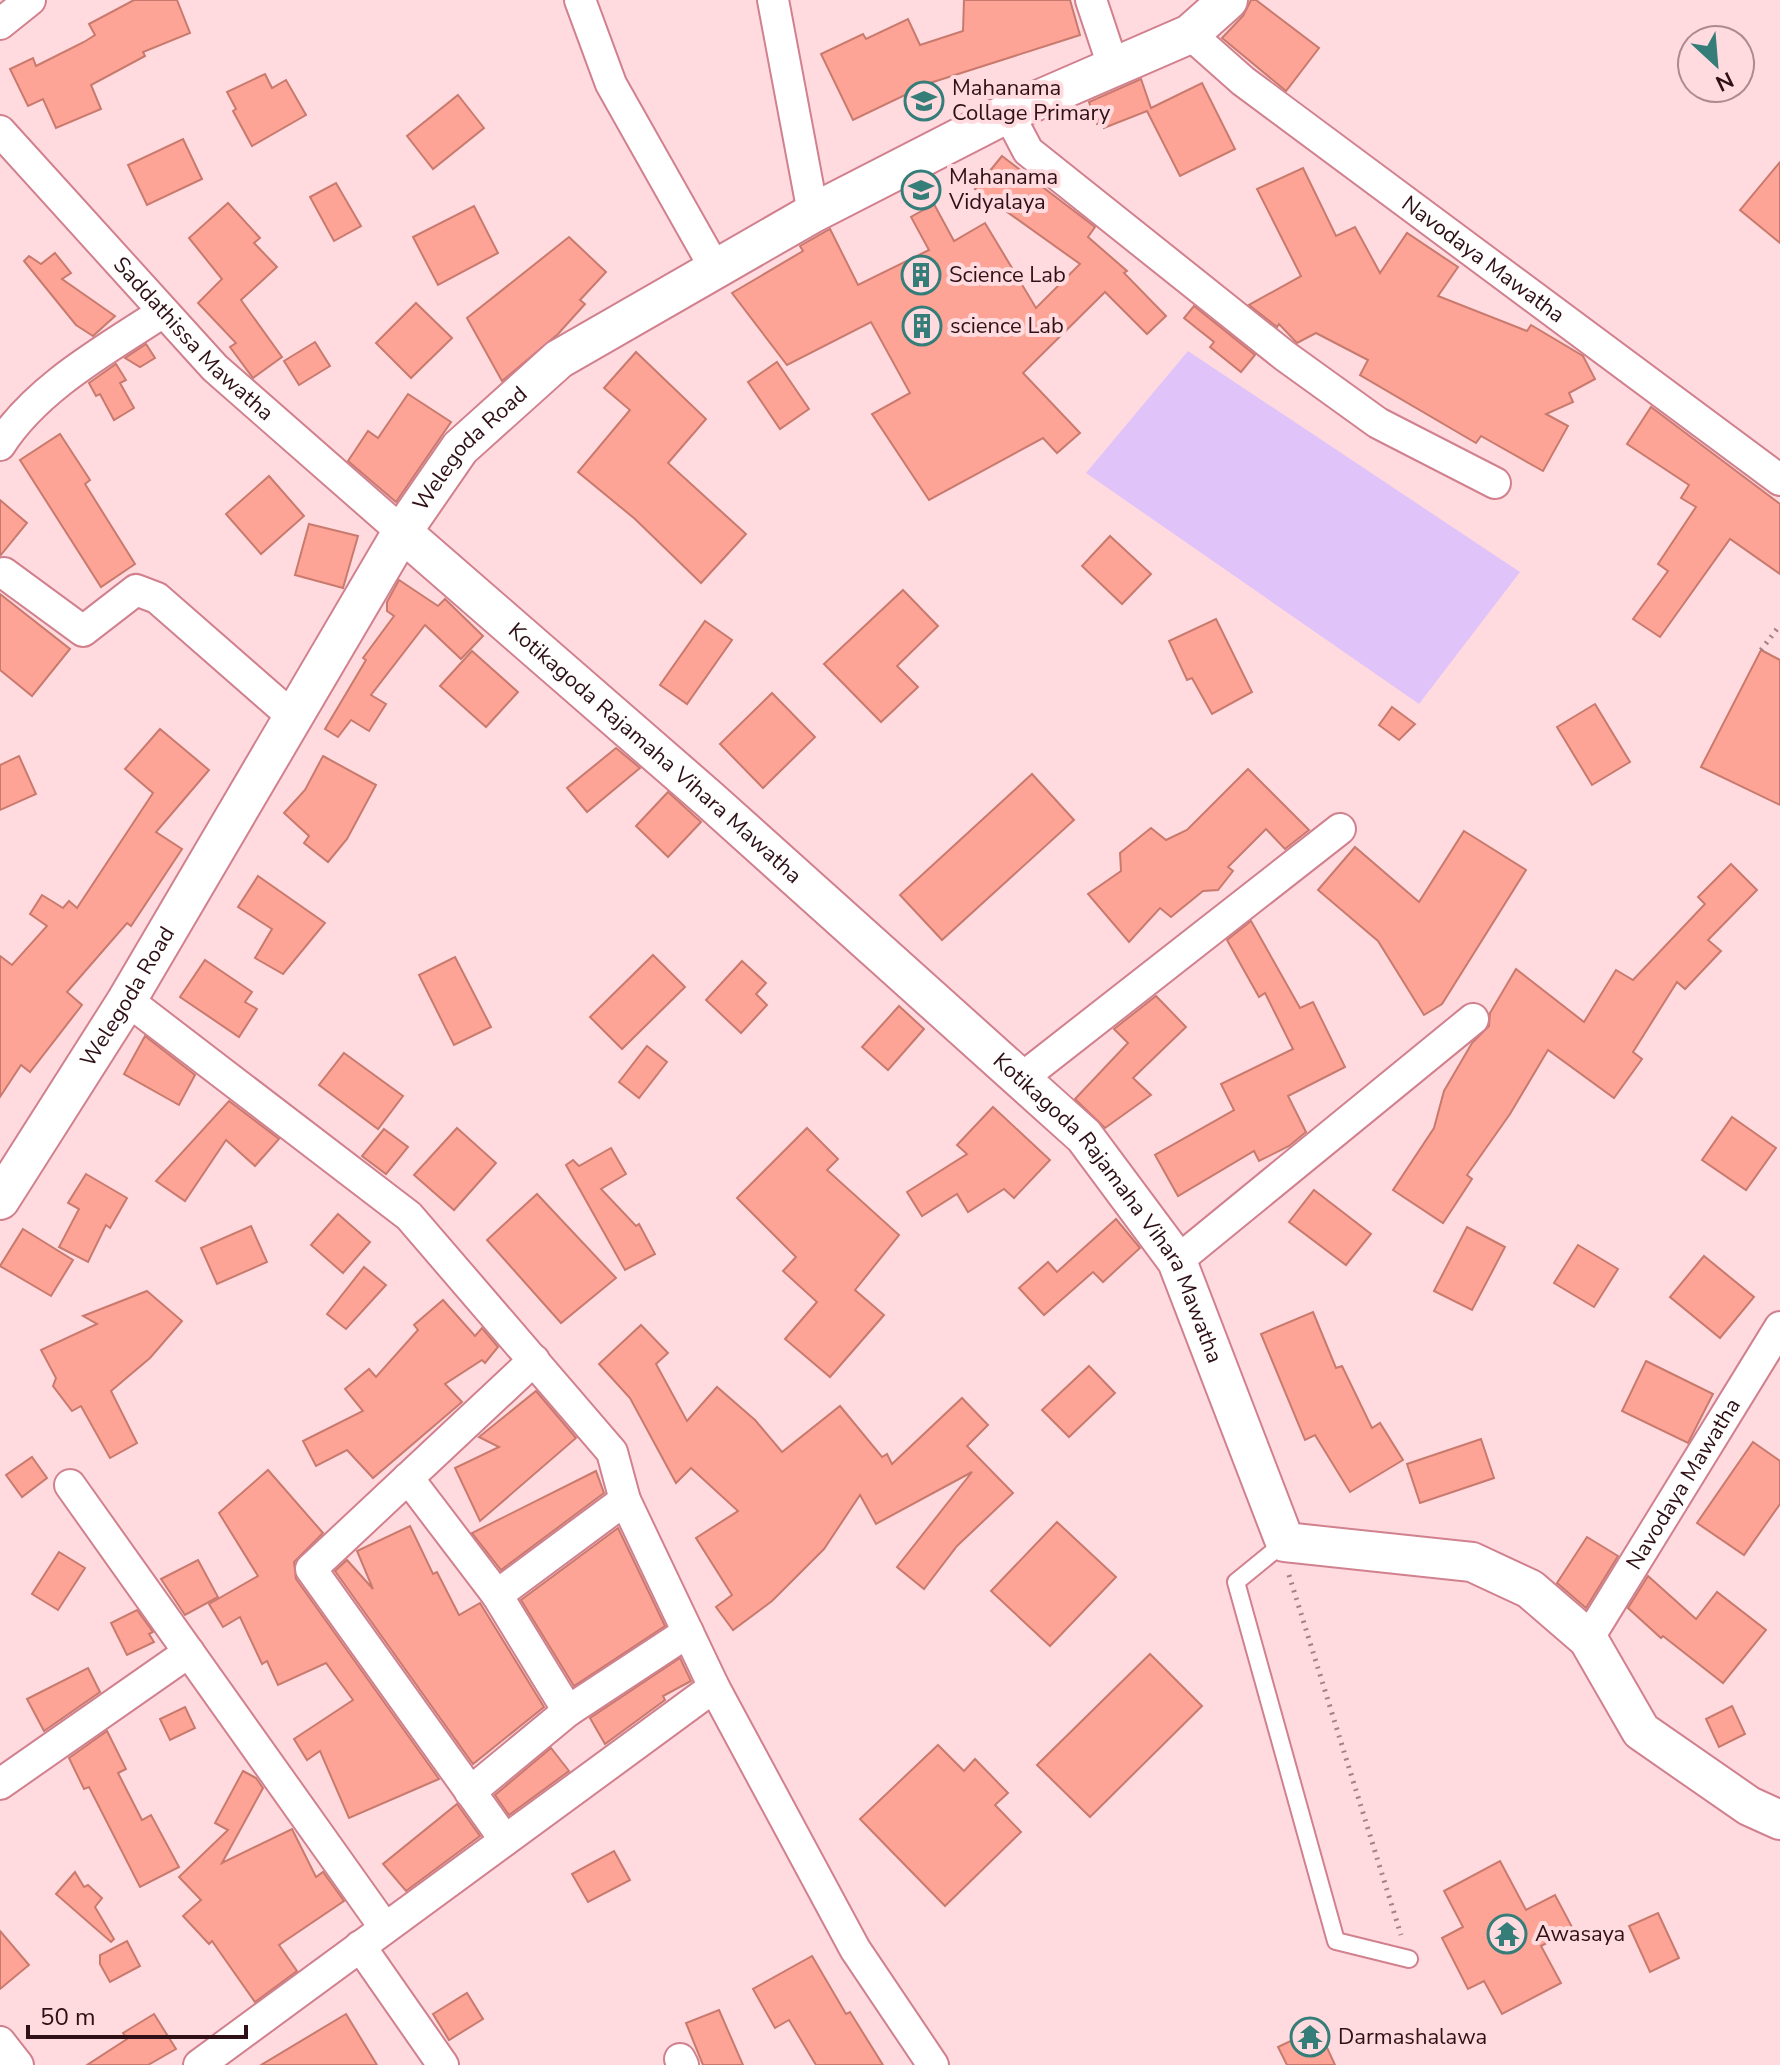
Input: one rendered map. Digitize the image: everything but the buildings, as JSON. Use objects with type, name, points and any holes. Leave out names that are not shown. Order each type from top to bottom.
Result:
[{"type":"street","points":[[0,24],[30,0]]},
{"type":"street","points":[[580,0],[611,84],[716,270]]},
{"type":"street","points":[[773,0],[813,213]]},
{"type":"street","points":[[1091,0],[1114,69]]},
{"type":"street","name":"Welegoda Road","points":[[4,1185],[127,1000],[402,532],[460,448],[559,359],[813,213],[1008,113],[1190,34],[1228,0]]},
{"type":"street","name":"Navodaya Mawatha","points":[[1190,34],[1243,81],[1780,480]]},
{"type":"street","points":[[1008,113],[1028,151],[1285,356],[1378,423],[1495,483]]},
{"type":"street","name":"Saddathissa Mawatha","points":[[0,131],[215,368],[402,532]]},
{"type":"street","points":[[0,445],[12,426],[84,364],[163,312]]},
{"type":"street","name":"Kotikagoda Rajamaha Vihara Mawatha","points":[[402,532],[1084,1136],[1177,1261],[1285,1542]]},
{"type":"street","points":[[4,573],[83,631],[136,590],[157,598],[293,717]]},
{"type":"street","points":[[1022,1078],[1340,829]]},
{"type":"street","points":[[127,1000],[409,1216],[612,1452],[625,1500],[714,1687],[855,1949],[933,2065]]},
{"type":"street","points":[[1177,1261],[1473,1019]]},
{"type":"street","name":"Navodaya Mawatha","points":[[1588,1639],[1780,1327]]},
{"type":"street","points":[[505,1840],[311,1569],[534,1360]]},
{"type":"street","points":[[408,1478],[497,1595],[568,1711]]},
{"type":"street","points":[[70,1485],[385,1928]]},
{"type":"street","points":[[497,1595],[625,1500]]},
{"type":"street","points":[[1285,1542],[1472,1562],[1530,1589],[1588,1639],[1641,1731],[1749,1806],[1780,1820]]},
{"type":"street","points":[[470,1792],[568,1711],[688,1632]]},
{"type":"street","points":[[0,1784],[189,1652]]},
{"type":"street","points":[[207,2062],[714,1687]]},
{"type":"street","points":[[360,1946],[443,2065]]},
{"type":"street","points":[[0,2042],[18,2065]]},
{"type":"lane","points":[[1285,1542],[1236,1582],[1336,1941],[1409,1959]]},
{"type":"path","points":[[1761,650],[1780,625]]},
{"type":"path","points":[[1285,1542],[1290,1584],[1409,1959]]},
{"type":"shaded area","points":[[1188,351],[1520,572],[1419,704],[1086,473]]},
{"type":"place","name":"Mahanama Collage Primary","points":[[924,101]]},
{"type":"place","name":"Mahanama Vidyalaya","points":[[921,190]]},
{"type":"place","name":"Science Lab","points":[[921,275]]},
{"type":"place","name":"science Lab","points":[[922,326]]},
{"type":"place","name":"Awasaya","points":[[1507,1934]]},
{"type":"place","name":"Darmashalawa","points":[[1310,2037]]}]
